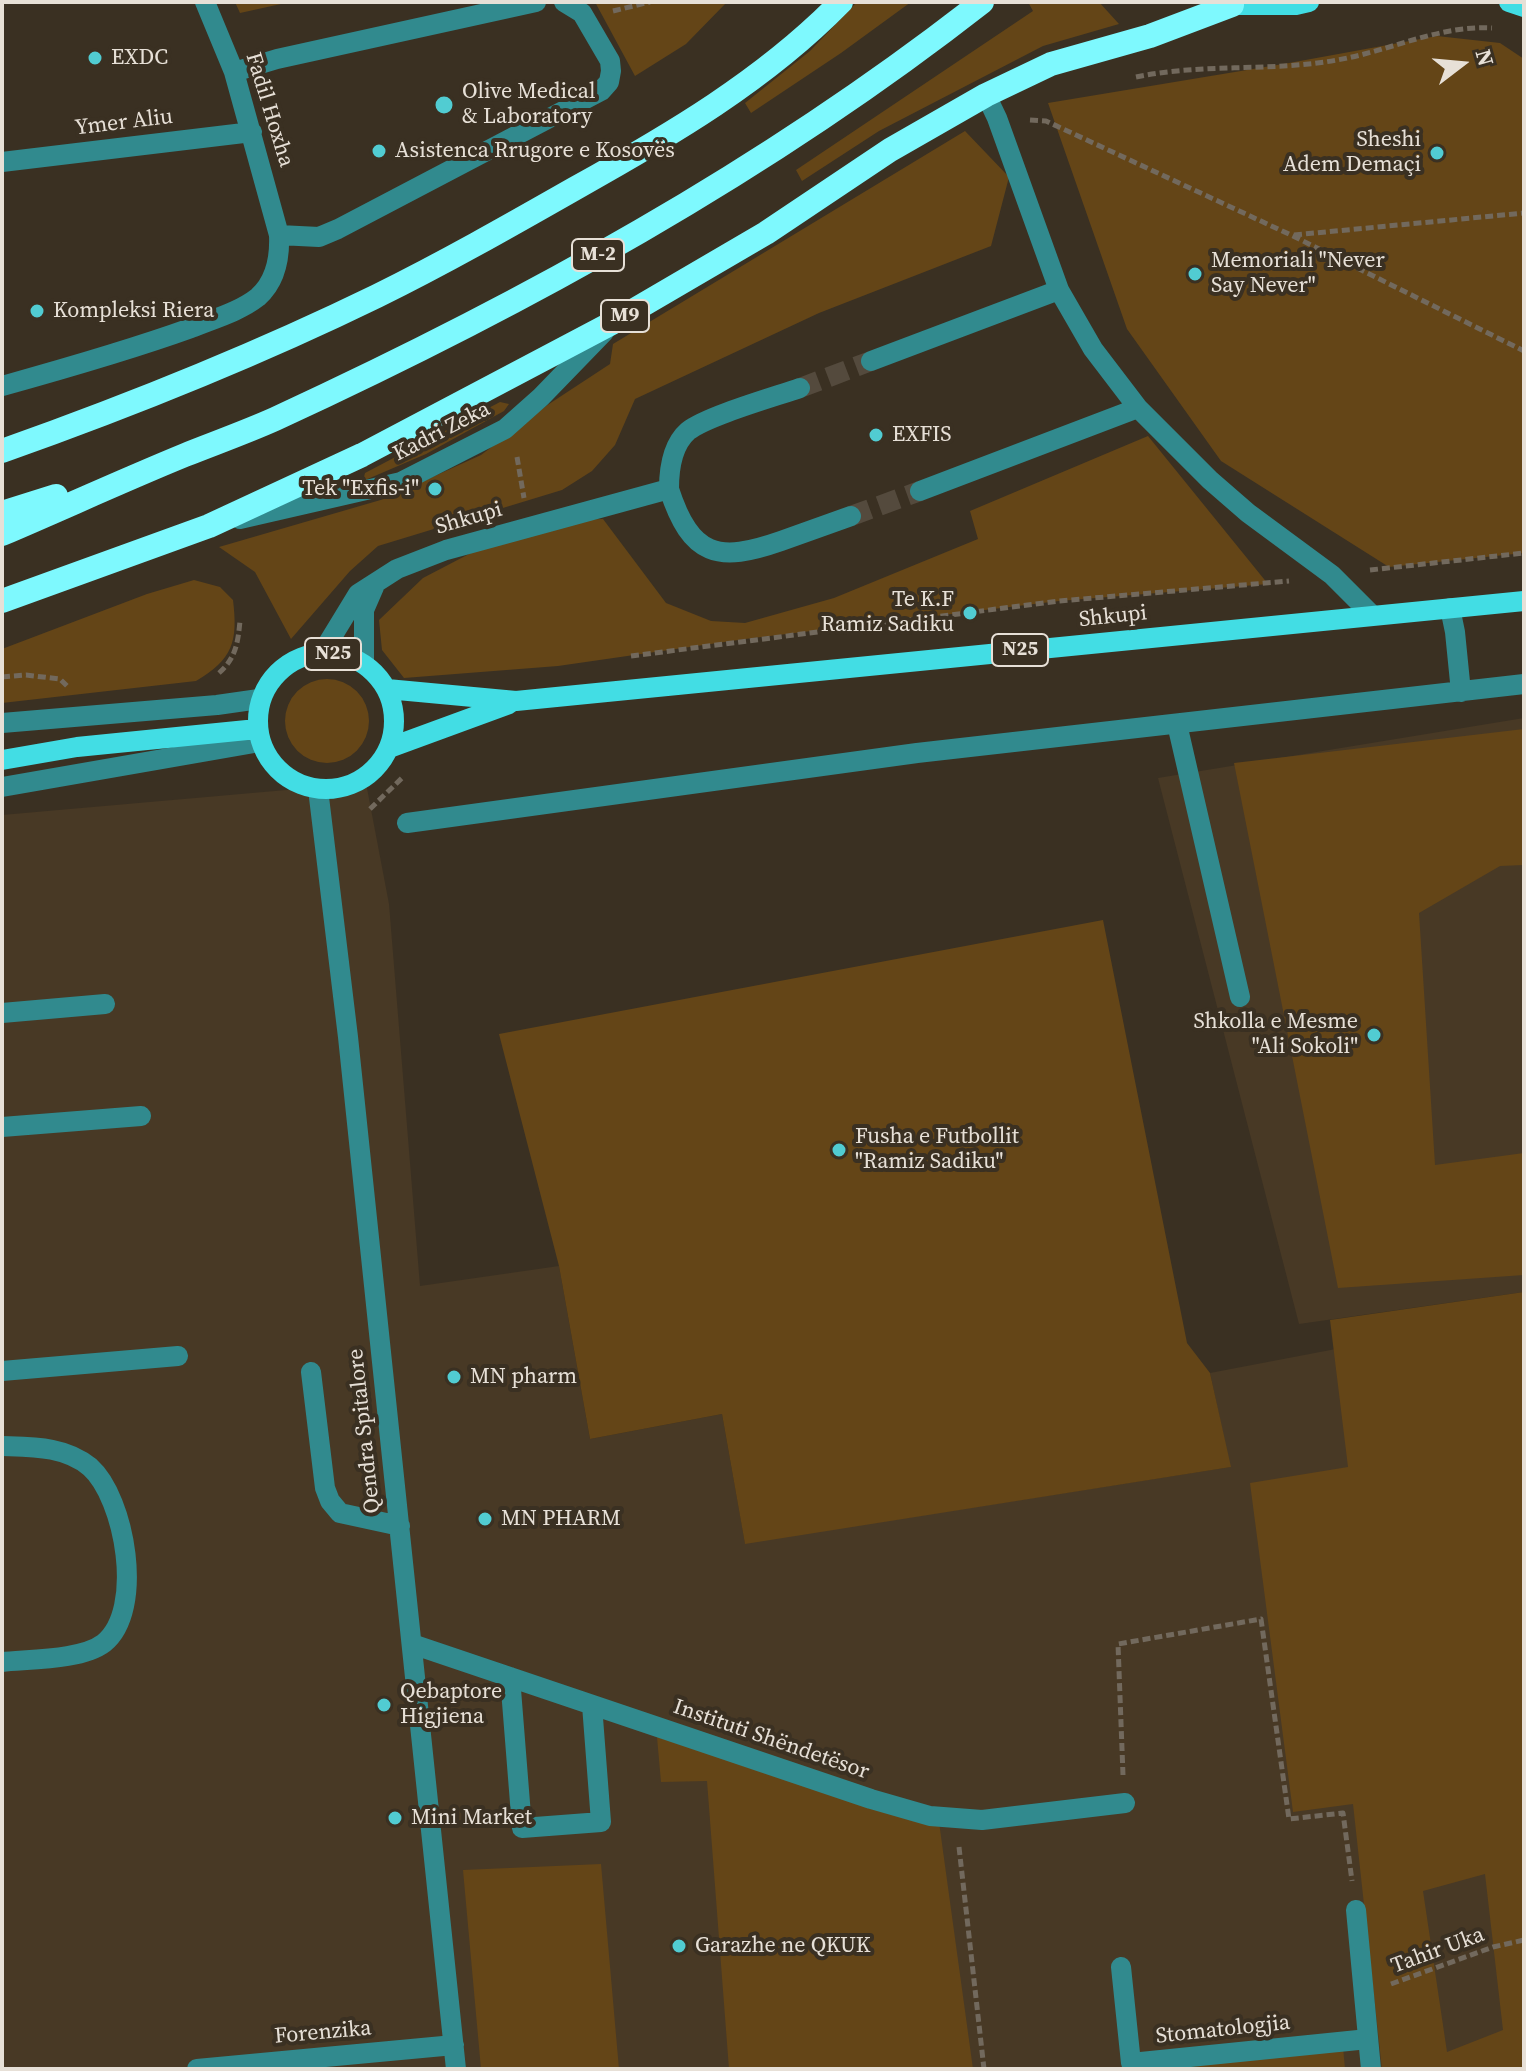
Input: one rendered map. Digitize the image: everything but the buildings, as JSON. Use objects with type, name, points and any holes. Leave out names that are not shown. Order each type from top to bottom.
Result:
[{"type":"highway","points":[[2,451],[267,347],[376,297],[476,245],[623,162],[699,114],[768,68],[813,32],[841,2]]},
{"type":"highway","name":"M-2","points":[[2,534],[273,420],[542,287],[785,143],[923,48],[982,2]]},
{"type":"highway","name":"M9","points":[[2,601],[209,526],[362,455],[612,323],[766,233],[890,150],[986,95],[1051,64],[1150,36],[1228,3]]},
{"type":"highway","name":"M-2","points":[[2,513],[184,455]]},
{"type":"main road","points":[[1228,3],[1296,5],[1309,2]]},
{"type":"main road","points":[[1509,2],[1524,7]]},
{"type":"main road","name":"Shkupi","points":[[387,689],[516,701],[1524,601]]},
{"type":"main road","name":"N25","points":[[259,699],[282,668],[308,655],[344,655],[364,664],[387,689],[394,718],[389,748]]},
{"type":"main road","points":[[259,699],[259,735],[266,755],[284,776],[318,789]]},
{"type":"main road","name":"Shkupi","points":[[318,789],[336,789],[353,784],[368,776],[389,748],[516,701]]},
{"type":"main road","points":[[2,760],[77,747],[259,735]]},
{"type":"street","name":"Fadil Hoxha","points":[[205,2],[234,72],[279,235]]},
{"type":"street","points":[[234,72],[308,52],[536,2]]},
{"type":"street","points":[[2,386],[114,356],[227,314],[259,296],[272,278],[280,259],[279,235],[319,237],[338,229],[601,91],[609,82],[610,61],[582,13],[564,2]]},
{"type":"street","points":[[986,95],[1059,290],[1093,349],[1138,408],[1210,480],[1332,575],[1372,615]]},
{"type":"street","name":"Ymer Aliu","points":[[2,162],[252,132]]},
{"type":"street","points":[[871,361],[1059,290]]},
{"type":"street","name":"Kadri Zeka","points":[[209,526],[401,482],[505,429],[541,397],[612,323]]},
{"type":"street","points":[[800,388],[688,432],[675,451],[669,469],[669,489],[687,530],[704,545],[725,554],[749,552],[851,516]]},
{"type":"street","points":[[920,491],[1138,408]]},
{"type":"street","name":"Shkupi","points":[[322,653],[358,594],[378,580],[436,553],[669,489]]},
{"type":"street","points":[[364,664],[364,610],[378,580]]},
{"type":"street","points":[[1450,608],[1461,692]]},
{"type":"street","points":[[407,823],[917,753],[1524,684]]},
{"type":"street","points":[[2,723],[259,699]]},
{"type":"street","points":[[1177,724],[1240,997]]},
{"type":"street","points":[[2,787],[259,735]]},
{"type":"street","name":"Qendra Spitalore","points":[[318,789],[350,1053],[456,2069]]},
{"type":"street","points":[[2,1013],[105,1004]]},
{"type":"street","points":[[2,1127],[141,1116]]},
{"type":"street","points":[[2,1371],[178,1356]]},
{"type":"street","points":[[311,1372],[325,1488],[330,1501],[340,1513],[400,1526]]},
{"type":"street","points":[[2,1446],[66,1452],[89,1467],[105,1485],[116,1510],[123,1540],[126,1596],[115,1631],[103,1644],[66,1655],[2,1662]]},
{"type":"street","name":"Instituti Shëndetësor","points":[[412,1644],[871,1799],[930,1816],[982,1820],[1125,1803]]},
{"type":"street","points":[[510,1677],[522,1828],[601,1822],[592,1705]]},
{"type":"street","points":[[1356,1910],[1371,2069]]},
{"type":"street","name":"Stomatologjia","points":[[1121,1967],[1131,2063],[1368,2039]]},
{"type":"street","name":"Forenzika","points":[[197,2069],[454,2045]]},
{"type":"path","points":[[1127,79],[1336,61],[1456,29],[1501,29]]},
{"type":"path","points":[[997,118],[1046,121],[1293,236],[1524,351]]},
{"type":"path","points":[[1293,236],[1524,213]]},
{"type":"path","points":[[516,448],[529,527]]},
{"type":"path","points":[[620,657],[1059,601],[1268,584],[1524,553]]},
{"type":"path","points":[[1125,1803],[1118,1644],[1261,1619],[1289,1819],[1343,1813],[1356,1910]]},
{"type":"path","points":[[955,1820],[984,2069]]},
{"type":"path","name":"Tahir Uka","points":[[1364,1994],[1493,1947],[1524,1940]]},
{"type":"shaded area","points":[[235,2],[290,2],[240,13]]},
{"type":"shaded area","points":[[595,2],[727,2],[686,44],[635,76]]},
{"type":"shaded area","points":[[857,2],[911,2],[751,113],[745,103],[810,51]]},
{"type":"shaded area","points":[[1028,2],[1099,2],[1119,24],[1043,46],[879,131],[802,181],[796,170],[1033,11]]},
{"type":"shaded area","points":[[1437,36],[1500,43],[1524,59],[1524,553],[1389,567],[1221,461],[1127,329],[1048,103]]},
{"type":"shaded area","points":[[965,131],[1009,177],[991,246],[819,313],[635,399],[615,445],[592,471],[562,490],[378,546],[350,571],[291,639],[255,572],[219,547],[384,499],[481,455],[546,406],[610,364],[613,344]]},
{"type":"shaded area","points":[[500,402],[509,404],[504,411],[426,454],[363,481],[365,473]]},
{"type":"shaded area","points":[[1148,436],[1268,584],[1059,601],[745,639],[558,666],[404,678],[382,650],[379,620],[423,578],[492,542],[563,520],[603,519],[666,603],[711,621],[745,623],[834,598],[978,539],[970,511]]},
{"type":"shaded area","points":[[194,580],[220,587],[233,600],[235,627],[225,657],[196,681],[2,703],[2,649],[147,594]]},
{"type":"shaded area","points":[[327,679],[343,682],[357,691],[366,705],[369,721],[366,737],[357,751],[343,760],[327,763],[311,760],[297,751],[288,737],[285,721],[288,705],[297,691],[311,682]]},
{"type":"shaded area","name":"Shkolla e Mesme \"Ali Sokoli\"","points":[[1524,718],[1524,1292],[1299,1324],[1158,778]]},
{"type":"shaded area","name":"Shkolla e Mesme \"Ali Sokoli\"","points":[[1524,729],[1524,865],[1500,866],[1419,913],[1435,1165],[1524,1153],[1524,1275],[1338,1288],[1234,763]]},
{"type":"shaded area","points":[[366,783],[389,904],[420,1286],[559,1266],[590,1439],[722,1414],[745,1543],[1230,1467],[1210,1373],[1341,1348],[1502,1337],[1524,2069],[2,2069],[2,815]]},
{"type":"shaded area","name":"Fusha e Futbollit \"Ramiz Sadiku\"","points":[[1103,920],[1187,1343],[1210,1373],[1231,1467],[745,1544],[722,1414],[590,1439],[559,1266],[499,1034]]},
{"type":"shaded area","points":[[1524,1292],[1524,2069],[1382,2069],[1353,1804],[1293,1812],[1250,1483],[1348,1467],[1330,1320]],"holes":[[[1485,1874],[1503,2030],[1447,2052],[1423,1891]]]},
{"type":"shaded area","points":[[657,1737],[939,1822],[973,2069],[729,2069],[707,1781],[661,1782]]},
{"type":"shaded area","points":[[601,1864],[619,2069],[481,2069],[463,1870]]},
{"type":"shaded area","points":[[1343,2047],[1345,2069],[1107,2069]]},
{"type":"tunnel","points":[[800,388],[871,361]]},
{"type":"tunnel","points":[[851,516],[920,491]]},
{"type":"place","name":"EXDC","points":[[95,58]]},
{"type":"place","name":"Olive Medical & Laboratory","points":[[444,105]]},
{"type":"place","name":"Asistenca Rrugore e Kosovës","points":[[379,151]]},
{"type":"place","name":"Sheshi Adem Demaçi","points":[[1437,153]]},
{"type":"place","name":"Memoriali \"Never Say Never\"","points":[[1195,274]]},
{"type":"place","name":"Kompleksi Riera","points":[[37,311]]},
{"type":"place","name":"EXFIS","points":[[876,435]]},
{"type":"place","name":"Tek \"Exfis-i\"","points":[[435,489]]},
{"type":"place","name":"Te K.F Ramiz Sadiku","points":[[970,613]]},
{"type":"place","name":"Shkolla e Mesme \"Ali Sokoli\"","points":[[1374,1035]]},
{"type":"place","name":"Fusha e Futbollit \"Ramiz Sadiku\"","points":[[839,1150]]},
{"type":"place","name":"MN pharm","points":[[454,1377]]},
{"type":"place","name":"MN PHARM","points":[[485,1519]]},
{"type":"place","name":"Qebaptore Higjiena","points":[[384,1705]]},
{"type":"place","name":"Mini Market","points":[[395,1818]]},
{"type":"place","name":"Garazhe ne QKUK","points":[[679,1946]]}]
